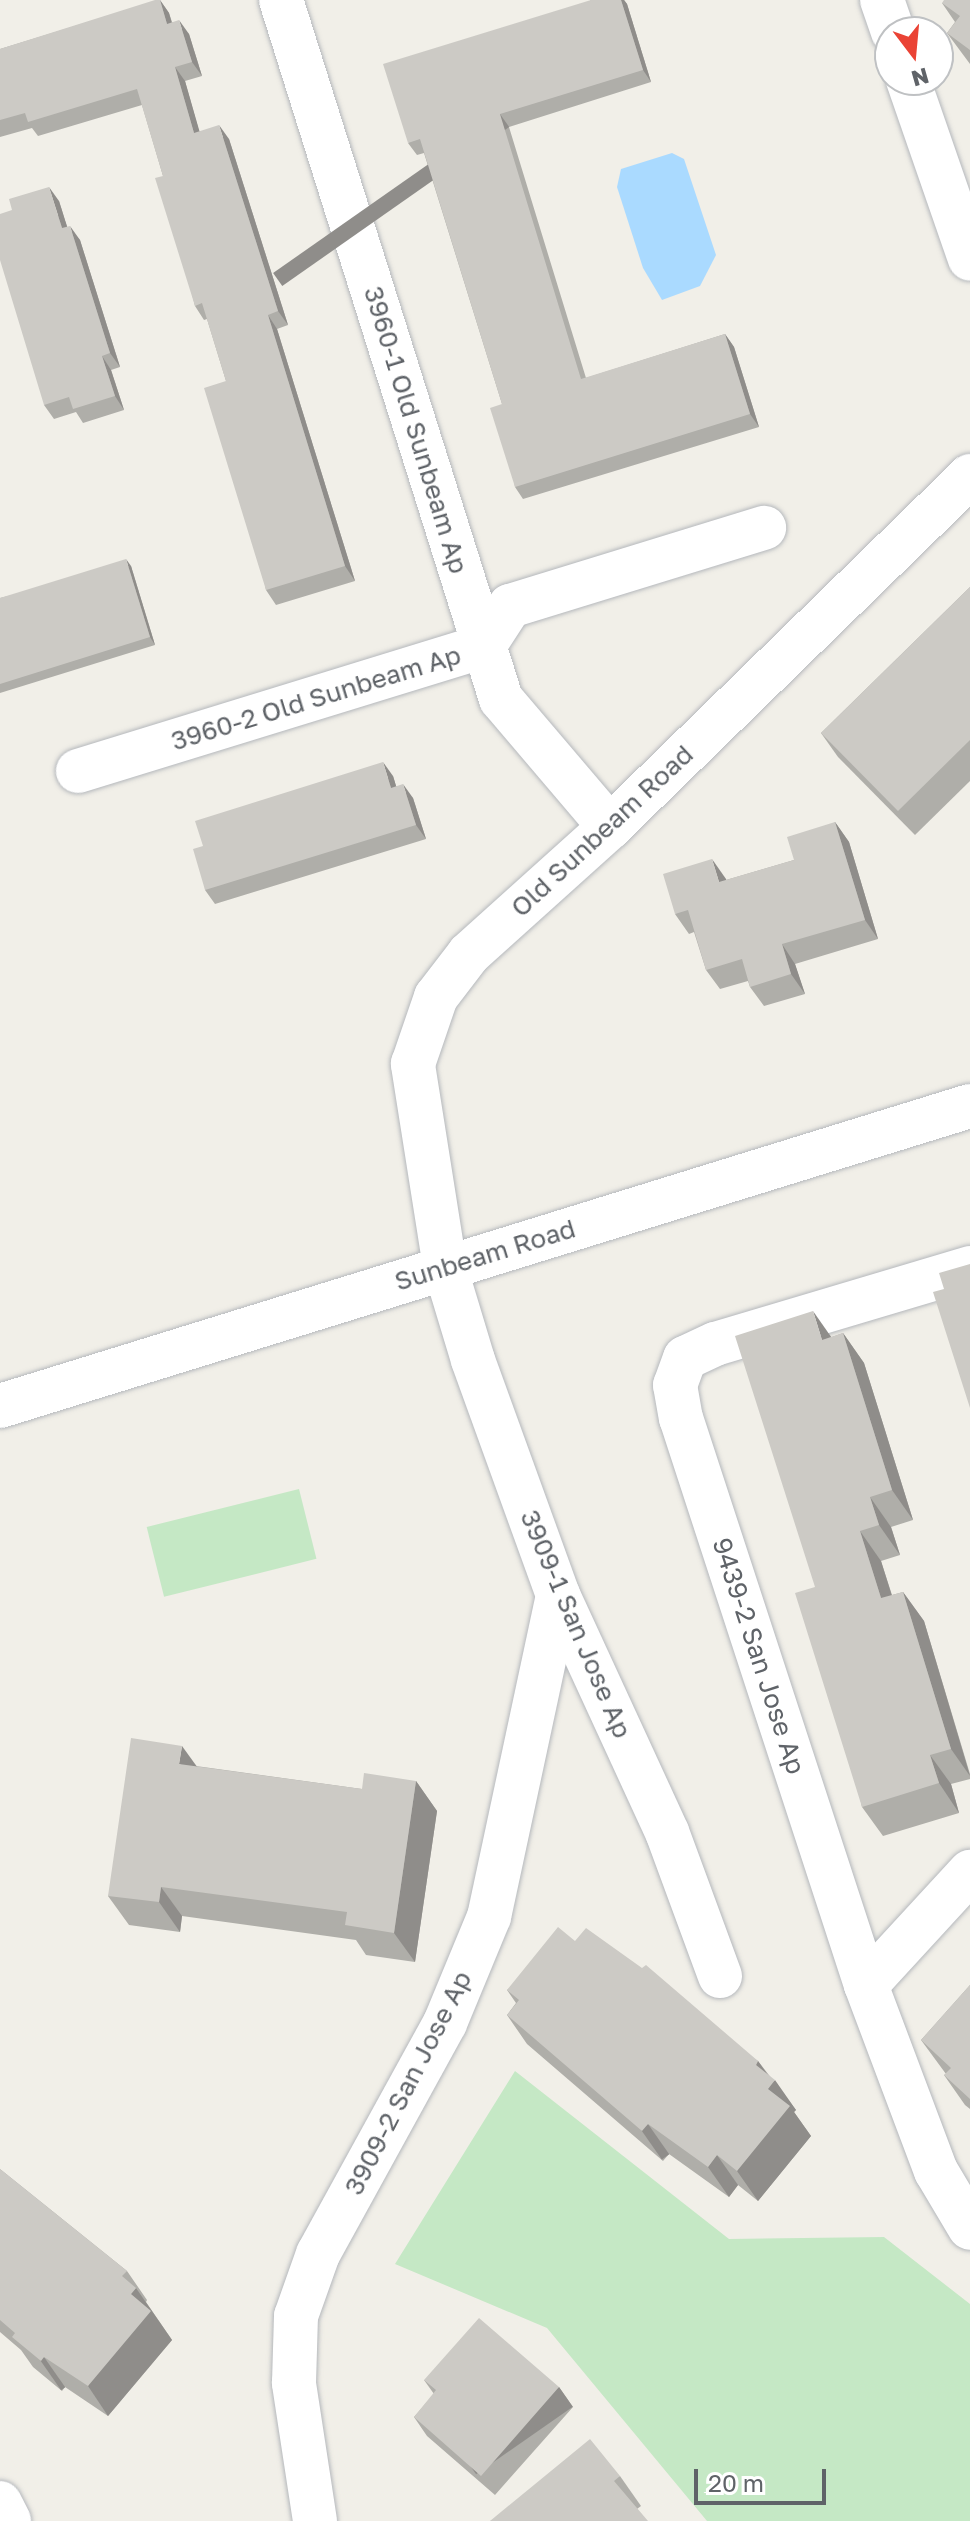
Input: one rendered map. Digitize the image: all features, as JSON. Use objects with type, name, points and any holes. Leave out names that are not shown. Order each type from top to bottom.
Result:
[{"type":"street","name":"3960-1 Old Sunbeam Ap","points":[[281,0],[501,699],[610,827]]},
{"type":"street","points":[[914,96],[970,259]]},
{"type":"street","name":"Old Sunbeam Road","points":[[445,1267],[417,1113],[413,1064],[418,1038],[436,997],[469,954],[610,827],[970,476]]},
{"type":"street","name":"3960-2 Old Sunbeam Ap","points":[[78,771],[484,646],[510,606],[764,528]]},
{"type":"street","name":"Sunbeam Road","points":[[0,1406],[970,1106]]},
{"type":"street","name":"3909-1 San Jose Ap","points":[[445,1267],[558,1595],[667,1832],[720,1976]]},
{"type":"street","name":"9439-2 San Jose Ap","points":[[970,1268],[715,1344],[685,1358],[675,1385],[681,1418],[866,1985],[936,2171],[970,2228]]},
{"type":"street","name":"3909-2 San Jose Ap","points":[[315,2521],[294,2383],[296,2316],[318,2254],[445,2023],[489,1917],[558,1595]]},
{"type":"street","points":[[866,1985],[970,1872]]},
{"type":"street","points":[[0,2503],[9,2521]]},
{"type":"green space","points":[[299,1489],[316,1559],[164,1597],[147,1527]]},
{"type":"green space","points":[[515,2071],[729,2239],[884,2237],[970,2304],[970,2521],[707,2521],[547,2328],[395,2264]]},
{"type":"water","points":[[672,153],[684,159],[716,255],[700,286],[662,300],[643,268],[617,187],[621,169]]},
{"type":"building","points":[[160,0],[167,24],[179,20],[192,62],[175,67],[194,133],[219,125],[278,311],[268,315],[345,566],[266,590],[204,388],[226,381],[202,303],[195,306],[155,178],[163,176],[137,89],[28,122],[25,113],[0,120],[0,49]]},
{"type":"building","points":[[591,0],[621,0],[643,70],[500,114],[581,379],[725,334],[750,414],[515,487],[490,408],[502,404],[420,139],[408,143],[383,64]]},
{"type":"building","points":[[944,0],[970,0],[970,50],[954,38],[954,24],[960,16],[942,3]]},
{"type":"building","points":[[49,187],[62,228],[70,226],[110,353],[102,356],[115,396],[73,409],[69,397],[44,405],[0,260],[0,214],[12,210],[9,199]]},
{"type":"building","points":[[126,559],[150,637],[0,684],[0,598]]},
{"type":"building","points":[[970,587],[970,740],[898,811],[821,733]]},
{"type":"building","points":[[383,762],[391,788],[403,784],[416,825],[205,890],[193,849],[203,846],[195,821]]},
{"type":"building","points":[[835,822],[865,920],[782,944],[791,974],[750,987],[742,959],[706,970],[688,910],[675,914],[663,874],[712,859],[719,882],[794,860],[787,837]]},
{"type":"building","points":[[970,1264],[970,1408],[933,1292],[944,1289],[939,1273]]},
{"type":"building","points":[[813,1311],[822,1340],[843,1333],[892,1490],[870,1497],[879,1525],[860,1531],[881,1598],[903,1592],[951,1749],[930,1755],[939,1783],[862,1807],[795,1593],[815,1587],[735,1336]]},
{"type":"building","points":[[131,1738],[182,1746],[179,1764],[362,1789],[364,1773],[416,1781],[394,1933],[345,1925],[347,1912],[161,1887],[159,1902],[108,1896]]},
{"type":"building","points":[[558,1927],[575,1941],[586,1928],[642,1968],[646,1965],[758,2061],[756,2065],[775,2080],[768,2089],[790,2106],[737,2171],[717,2155],[708,2167],[648,2124],[642,2131],[507,2015],[519,2000],[507,1990]]},
{"type":"building","points":[[970,1985],[970,2099],[944,2075],[951,2068],[921,2040]]},
{"type":"building","points":[[0,2169],[127,2271],[122,2276],[136,2288],[131,2294],[151,2311],[88,2386],[44,2357],[41,2361],[12,2337],[15,2333],[0,2320]]},
{"type":"building","points":[[479,2318],[559,2387],[481,2476],[414,2417],[436,2390],[424,2380]]},
{"type":"building","points":[[590,2439],[620,2476],[614,2481],[648,2521],[490,2521]]}]
